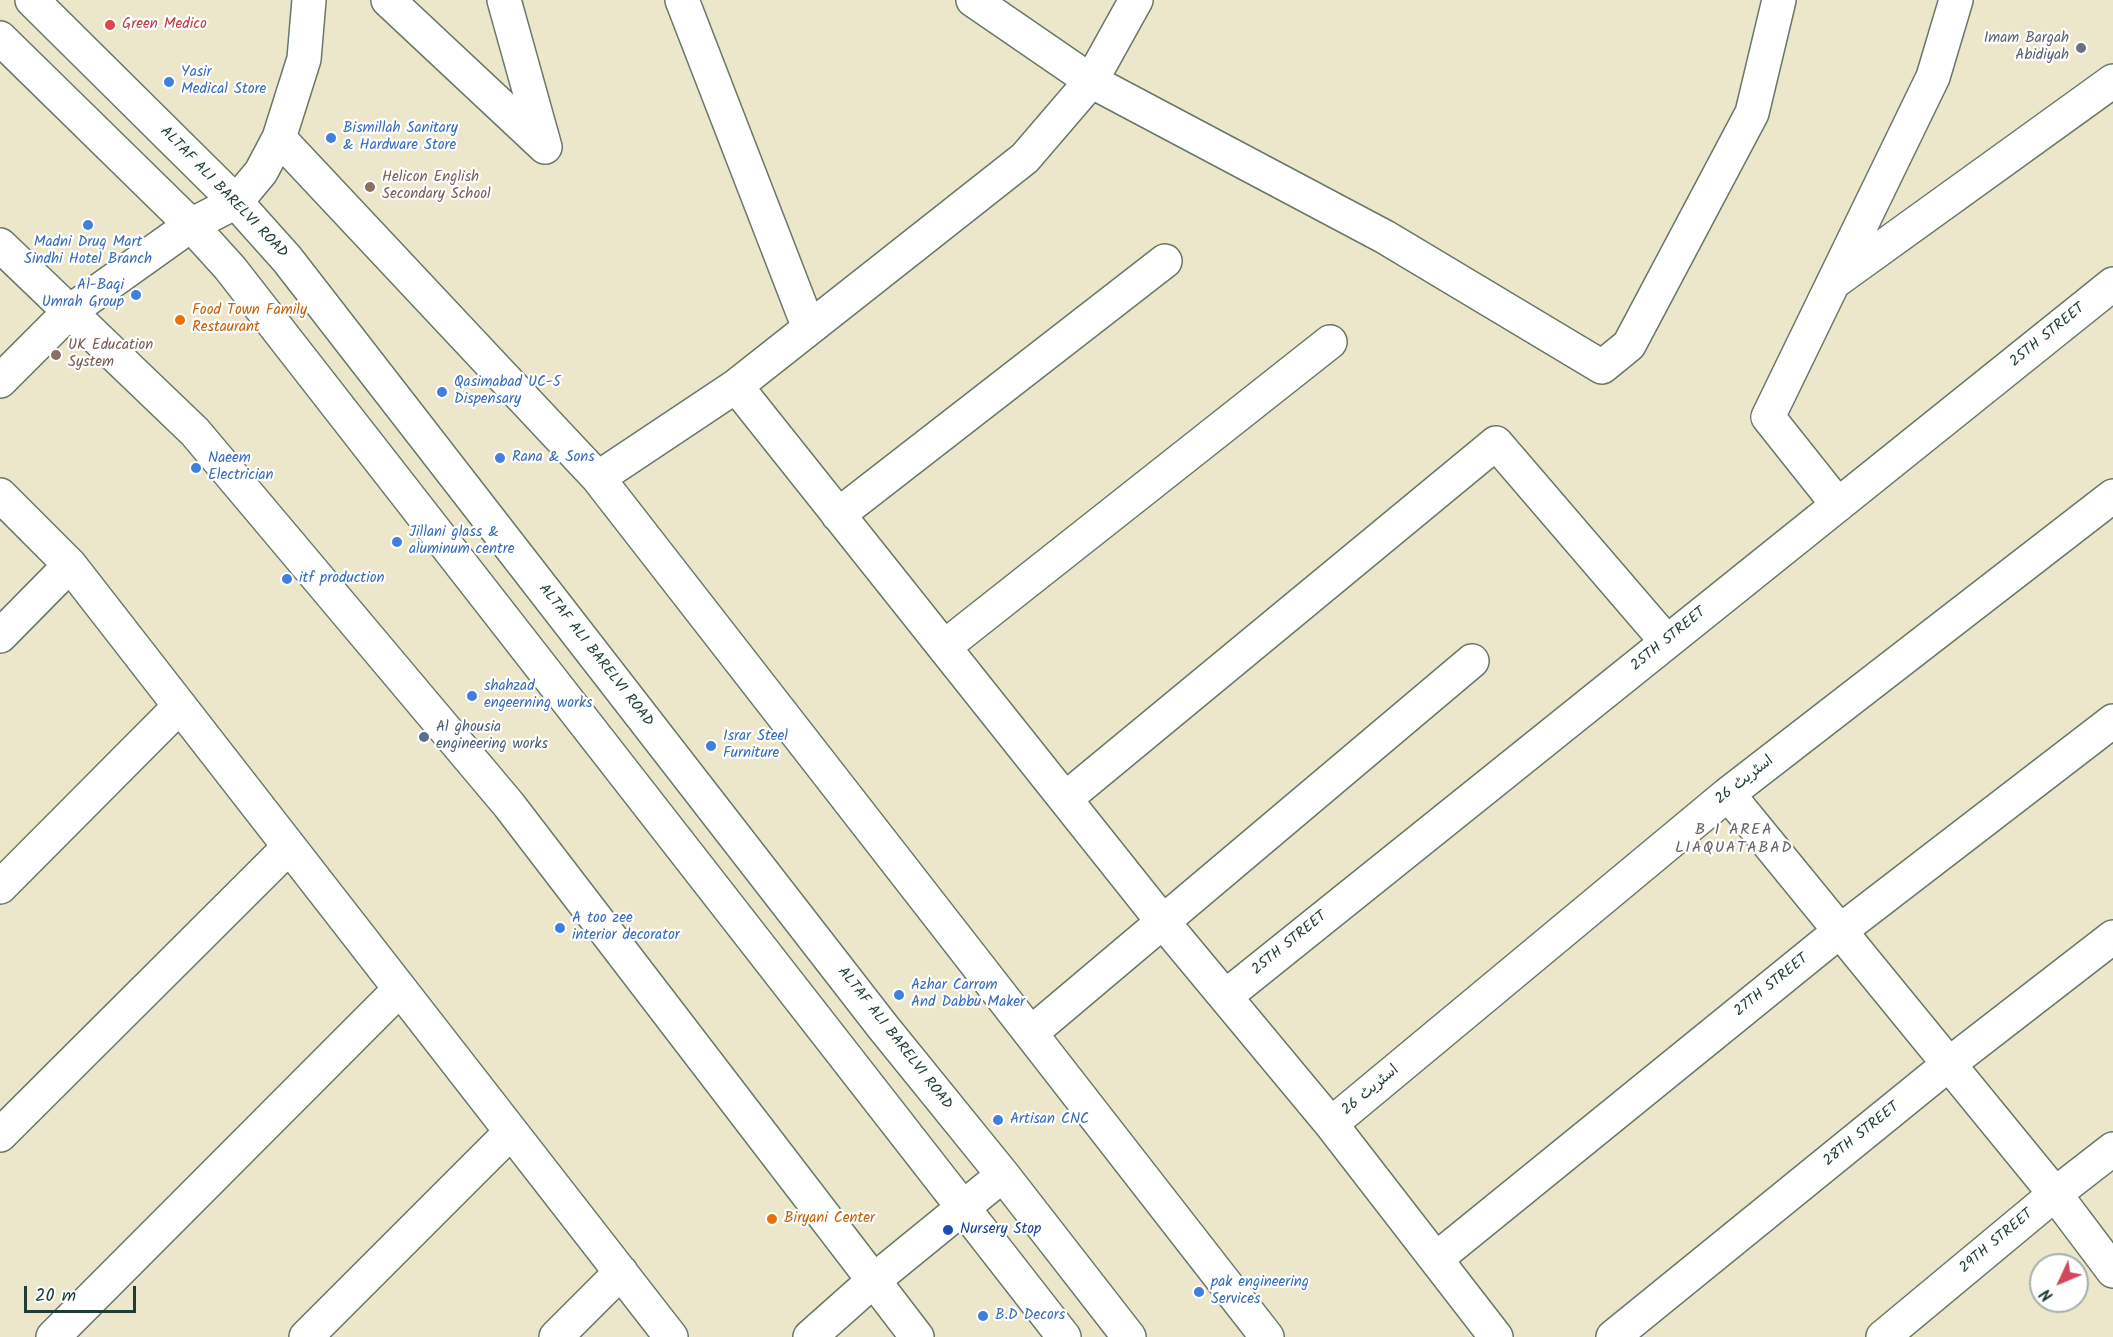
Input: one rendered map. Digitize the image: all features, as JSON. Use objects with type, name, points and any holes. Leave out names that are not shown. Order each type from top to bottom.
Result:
[{"type":"street","name":"ALTAF ALI BARELVI ROAD","points":[[32,0],[236,202],[287,259],[883,1027],[1003,1175],[1129,1337]]},
{"type":"street","points":[[0,381],[69,312],[191,225],[236,202],[261,172],[279,138],[304,59],[309,0]]},
{"type":"street","points":[[388,0],[545,147],[504,0]]},
{"type":"street","points":[[682,0],[809,328]]},
{"type":"street","points":[[973,0],[1091,81],[1385,237],[1602,367],[1629,345],[1752,113],[1779,0]]},
{"type":"street","points":[[598,478],[736,386],[1025,158],[1091,81],[1136,0]]},
{"type":"street","points":[[1838,505],[1768,417],[1933,77],[1956,0]]},
{"type":"street","points":[[0,38],[191,225],[230,268],[1064,1337]]},
{"type":"street","points":[[1834,282],[2113,81]]},
{"type":"street","points":[[279,138],[598,478],[1267,1337]]},
{"type":"street","points":[[0,245],[195,432],[509,805],[917,1337]]},
{"type":"street","points":[[838,515],[1165,261]]},
{"type":"street","name":"25TH STREET","points":[[1226,996],[2113,284]]},
{"type":"street","points":[[944,647],[1330,342]]},
{"type":"street","points":[[736,386],[1163,922],[1332,1124],[1496,1337]]},
{"type":"street","points":[[1065,799],[1496,444],[1667,642]]},
{"type":"street","points":[[0,495],[70,565],[671,1337]]},
{"type":"street","name":"اسٹریٹ 26","points":[[1332,1124],[1728,794],[2113,496]]},
{"type":"street","points":[[0,636],[70,565]]},
{"type":"street","points":[[1031,1033],[1472,661]]},
{"type":"street","points":[[0,888],[180,706]]},
{"type":"street","name":"27TH STREET","points":[[1436,1259],[1840,931],[2113,721]]},
{"type":"street","points":[[1728,794],[2055,1194],[2113,1272]]},
{"type":"street","points":[[0,1136],[289,847]]},
{"type":"street","name":"28TH STREET","points":[[1613,1337],[1949,1064],[2113,937]]},
{"type":"street","points":[[53,1337],[400,989]]},
{"type":"street","points":[[306,1337],[511,1132]]},
{"type":"street","name":"29TH STREET","points":[[1883,1337],[2055,1194],[2113,1149]]},
{"type":"street","points":[[810,1337],[873,1281],[1003,1175]]},
{"type":"street","points":[[556,1337],[621,1272]]},
{"type":"place","name":"Green Medico","points":[[110,25]]},
{"type":"place","name":"Imam Bargah Abidiyah","points":[[2081,48]]},
{"type":"place","name":"Yasir Medical Store","points":[[169,82]]},
{"type":"place","name":"Bismillah Sanitary & Hardware Store","points":[[331,138]]},
{"type":"place","name":"Helicon English Secondary School","points":[[370,187]]},
{"type":"place","name":"Madni Drug Mart Sindhi Hotel Branch","points":[[88,225]]},
{"type":"place","name":"Al-Baqi Umrah Group","points":[[136,295]]},
{"type":"place","name":"Food Town Family Restaurant","points":[[180,320]]},
{"type":"place","name":"UK Education System","points":[[56,355]]},
{"type":"place","name":"Qasimabad UC-5 Dispensary","points":[[442,392]]},
{"type":"place","name":"Rana & Sons","points":[[500,458]]},
{"type":"place","name":"Naeem Electrician","points":[[196,468]]},
{"type":"place","name":"Jillani glass & aluminum centre","points":[[397,542]]},
{"type":"place","name":"itf production","points":[[287,579]]},
{"type":"place","name":"shahzad engeerning works","points":[[472,696]]},
{"type":"place","name":"Al ghousia engineering works","points":[[424,737]]},
{"type":"place","name":"Israr Steel Furniture","points":[[711,746]]},
{"type":"place","name":"A too zee interior decorator","points":[[560,928]]},
{"type":"place","name":"Azhar Carrom And Dabbu Maker","points":[[899,995]]},
{"type":"place","name":"Artisan CNC","points":[[998,1120]]},
{"type":"place","name":"Biryani Center","points":[[772,1219]]},
{"type":"place","name":"Nursery Stop","points":[[948,1230]]},
{"type":"place","name":"pak engineering Services","points":[[1199,1292]]},
{"type":"place","name":"B.D Decors","points":[[983,1316]]},
{"type":"district","name":"B 1 AREA LIAQUATABAD","points":[[1734,840]]}]
